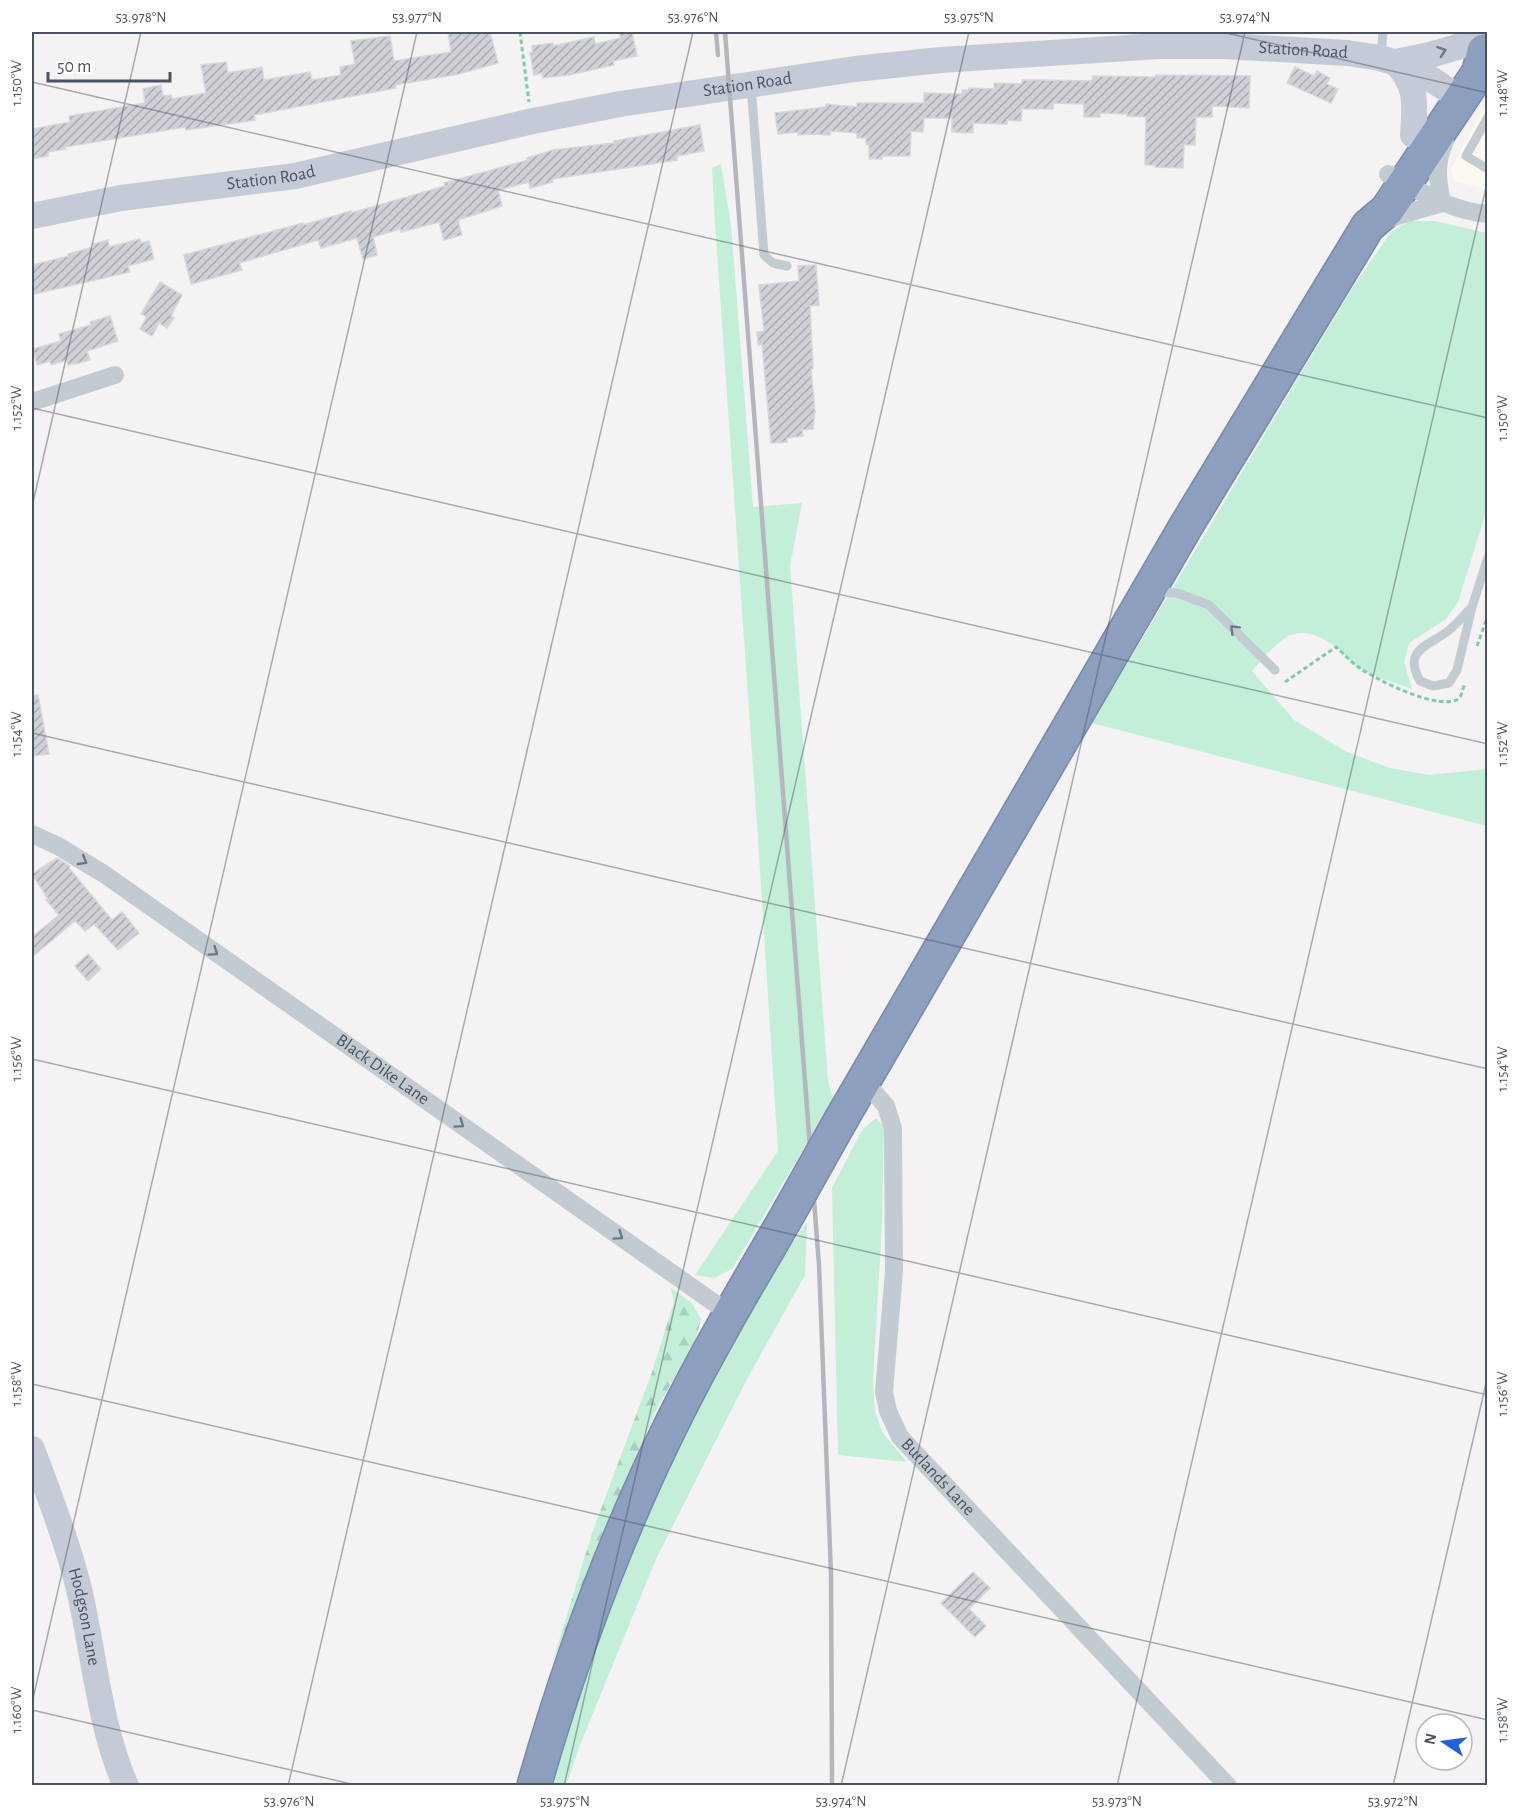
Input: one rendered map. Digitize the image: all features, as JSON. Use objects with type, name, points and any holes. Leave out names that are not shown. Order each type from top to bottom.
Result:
[{"type":"highway","points":[[1396,179],[1453,99],[1464,60],[1486,45]]},
{"type":"highway","points":[[534,1785],[557,1705],[608,1566],[673,1421],[730,1314],[1148,592],[1368,226],[1387,210],[1413,135],[1453,99]]},
{"type":"street","points":[[1388,60],[1486,45]]},
{"type":"street","name":"Station Road","points":[[32,216],[121,198],[295,176],[534,121],[620,104],[855,69],[941,60],[1159,46],[1226,46],[1347,53],[1388,60],[1425,73],[1453,99]]},
{"type":"street","points":[[1388,60],[1407,76],[1414,92],[1413,135]]},
{"type":"street","points":[[1442,203],[1437,163],[1449,132],[1453,99]]},
{"type":"street","points":[[1396,179],[1442,203],[1488,214]]},
{"type":"street","points":[[1368,226],[1442,203]]},
{"type":"street","points":[[32,402],[115,375]]},
{"type":"street","name":"Black Dike Lane","points":[[32,834],[58,846],[104,874],[730,1314]]},
{"type":"street","name":"Burlands Lane","points":[[864,1081],[886,1106],[893,1128],[894,1271],[884,1392],[888,1411],[900,1437],[1228,1785]]},
{"type":"street","name":"Hodgson Lane","points":[[32,1449],[62,1531],[79,1589],[103,1710],[126,1785]]},
{"type":"lane","points":[[1383,32],[1388,60]]},
{"type":"lane","points":[[751,85],[764,255],[773,263],[787,266]]},
{"type":"lane","points":[[1488,117],[1466,156],[1488,169]]},
{"type":"lane","points":[[1472,607],[1446,633],[1423,645],[1415,657],[1415,672],[1420,681],[1433,686],[1449,683],[1457,670],[1472,607],[1488,557]]},
{"type":"lane","points":[[1148,592],[1177,592],[1209,605],[1275,670]]},
{"type":"path","points":[[520,32],[527,91],[534,121]]},
{"type":"shaded area","points":[[1487,102],[1487,189],[1454,181],[1451,169]]},
{"type":"green space","points":[[721,164],[731,225],[753,507],[802,503],[790,566],[828,1081],[833,1099],[732,1269],[714,1278],[695,1275],[778,1151],[715,223],[712,168]]},
{"type":"green space","points":[[1410,221],[1435,221],[1487,233],[1487,509],[1458,602],[1446,619],[1409,643],[1404,662],[1412,689],[1362,670],[1336,647],[1322,638],[1309,634],[1299,633],[1289,636],[1271,650],[1252,671],[1294,720],[1347,752],[1390,768],[1429,775],[1487,769],[1487,826],[1092,723],[1351,290],[1391,232]]},
{"type":"green space","points":[[876,1118],[884,1127],[882,1224],[873,1379],[875,1412],[882,1432],[907,1462],[838,1455],[832,1188],[862,1130]]},
{"type":"green space","points":[[807,1222],[805,1275],[747,1379],[656,1559],[566,1785],[545,1786],[606,1603],[712,1373],[776,1267]]},
{"type":"green space","points":[[671,1288],[692,1303],[701,1319],[695,1341],[656,1410],[552,1664],[592,1533],[651,1375],[674,1302]]},
{"type":"building","points":[[448,32],[490,32],[498,63],[459,74],[395,85],[396,88],[254,115],[255,120],[186,130],[185,127],[65,147],[66,149],[48,152],[48,156],[32,159],[32,129],[70,122],[69,116],[145,103],[143,89],[161,85],[163,96],[171,95],[172,99],[206,93],[201,65],[226,62],[228,73],[262,67],[264,80],[310,72],[312,80],[341,75],[340,67],[355,64],[351,41],[390,36],[394,61],[451,52]]},
{"type":"building","points":[[619,32],[632,32],[637,56],[613,61],[614,65],[569,75],[543,78],[542,73],[534,75],[530,53],[533,52],[532,46],[553,43],[553,46],[594,37],[595,44],[621,38]]},
{"type":"building","points":[[1295,67],[1314,76],[1317,71],[1330,78],[1327,84],[1338,89],[1331,103],[1287,83]]},
{"type":"building","points":[[1156,75],[1250,76],[1249,108],[1212,106],[1212,117],[1196,117],[1195,145],[1184,145],[1183,168],[1145,165],[1146,117],[1100,113],[1100,117],[1084,117],[1084,104],[1053,103],[1053,109],[1022,109],[1021,121],[1007,120],[1007,124],[973,123],[973,133],[952,132],[952,118],[924,118],[923,132],[911,131],[910,156],[882,156],[882,159],[869,159],[869,145],[866,145],[866,138],[857,138],[857,133],[830,131],[830,135],[798,135],[798,132],[778,134],[775,113],[826,107],[826,104],[857,107],[857,103],[924,103],[924,93],[962,94],[962,90],[969,90],[969,88],[994,89],[994,83],[1022,84],[1022,80],[1092,81],[1093,76],[1156,77]]},
{"type":"building","points":[[700,125],[704,151],[677,156],[677,160],[552,179],[553,182],[530,188],[529,182],[498,190],[502,206],[458,220],[462,235],[444,240],[439,222],[401,232],[400,229],[373,237],[377,255],[363,259],[357,238],[321,248],[318,240],[239,263],[242,270],[191,284],[184,255],[303,223],[303,225],[351,211],[351,213],[445,186],[444,183],[528,160],[527,158],[553,150],[614,143],[614,141]]},
{"type":"building","points":[[140,239],[141,243],[149,241],[154,259],[128,266],[130,272],[34,294],[32,265],[69,256],[68,254],[94,247],[93,244],[108,240],[109,247]]},
{"type":"building","points":[[816,265],[819,305],[810,306],[813,369],[811,369],[815,411],[813,429],[802,430],[803,436],[787,438],[787,442],[771,443],[762,344],[758,345],[757,332],[764,331],[759,285],[799,281],[798,266]]},
{"type":"building","points":[[160,282],[182,295],[171,316],[174,318],[167,328],[159,323],[152,336],[140,329],[147,317],[141,314]]},
{"type":"building","points":[[110,316],[118,341],[87,351],[90,360],[68,365],[67,360],[51,365],[50,361],[37,365],[33,349],[61,341],[59,334],[91,325],[90,322]]},
{"type":"building","points":[[32,695],[38,695],[49,754],[32,756]]},
{"type":"building","points":[[57,858],[70,866],[69,868],[112,920],[122,912],[139,933],[118,950],[94,924],[85,931],[75,921],[32,957],[32,937],[59,915],[46,900],[48,899],[32,874]]},
{"type":"building","points":[[88,954],[101,969],[88,981],[75,966]]},
{"type":"building","points":[[973,1572],[990,1588],[969,1609],[986,1626],[975,1637],[941,1603]]},
{"type":"railway","points":[[716,32],[718,55]]},
{"type":"railway","points":[[725,32],[819,1265],[831,1574],[832,1786]]}]
